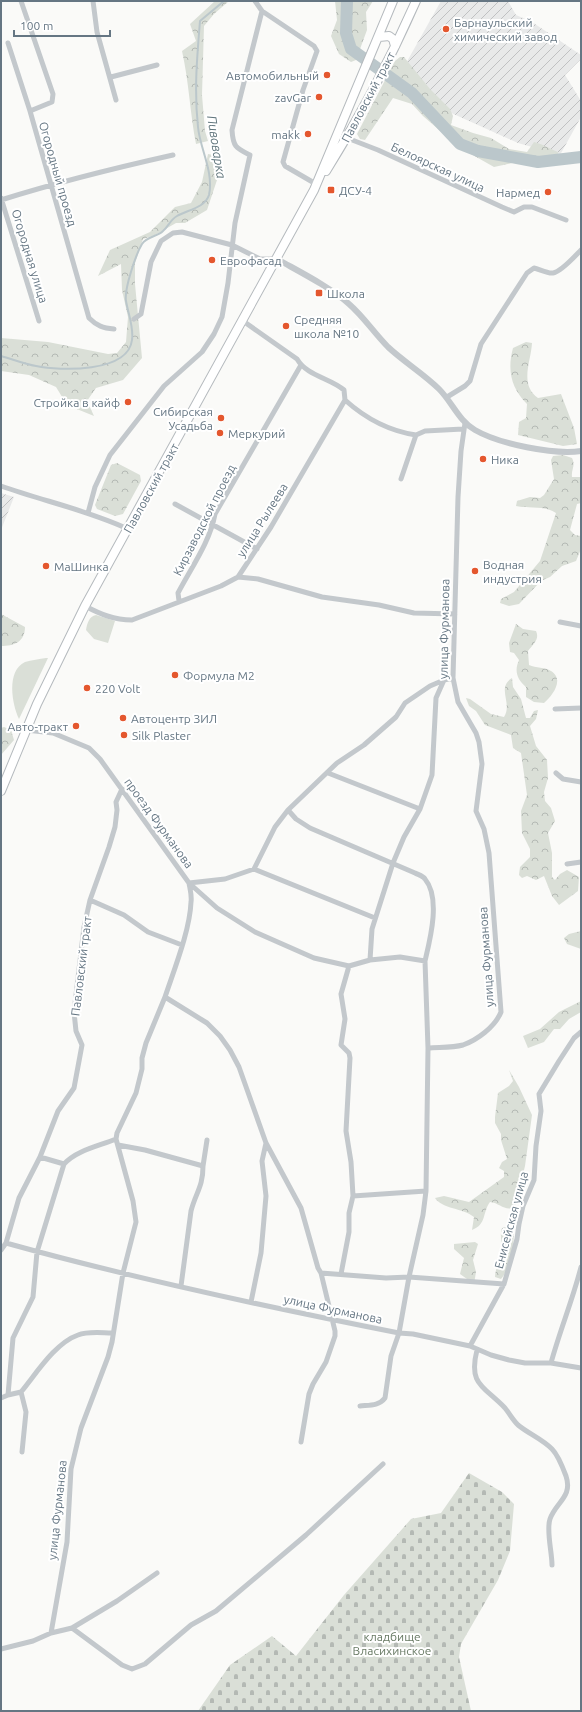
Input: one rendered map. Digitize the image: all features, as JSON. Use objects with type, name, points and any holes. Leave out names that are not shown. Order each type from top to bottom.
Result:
[{"type":"main road","name":"Павловский тракт","points":[[1,791],[50,677],[85,606],[243,321],[315,187],[394,1]]},
{"type":"main road","name":"Павловский тракт","points":[[315,187],[347,138],[390,56],[416,1]]},
{"type":"main road","points":[[379,37],[389,36],[393,40],[395,46]]},
{"type":"main road","points":[[358,87],[360,96],[370,94]]},
{"type":"street","name":"Огородный проезд","points":[[21,1],[53,98],[52,102],[30,111],[50,185],[90,318],[96,325],[114,329]]},
{"type":"street","points":[[94,1],[97,32],[111,77],[116,100]]},
{"type":"street","points":[[255,1],[262,10],[314,46],[317,51],[303,90],[283,162],[285,166],[315,187]]},
{"type":"street","points":[[88,513],[95,487],[110,455],[164,386],[202,352],[214,334],[222,317],[228,283],[235,223],[250,155],[237,148],[232,141],[232,130],[262,10]]},
{"type":"street","points":[[8,43],[30,111]]},
{"type":"street","points":[[111,77],[157,65]]},
{"type":"street","name":"Белоярская улица","points":[[347,138],[378,150],[502,208],[514,212],[532,207],[566,220]]},
{"type":"street","points":[[1,199],[109,169],[173,155]]},
{"type":"street","name":"Огородная улица","points":[[1,199],[39,321]]},
{"type":"street","points":[[134,318],[141,314],[151,262],[161,241],[173,233],[182,232],[232,245],[260,258],[277,259],[348,303],[388,347],[439,388],[447,397],[464,426]]},
{"type":"street","points":[[447,397],[465,386],[470,381],[481,344],[527,273],[534,268],[551,274],[555,273],[566,265],[581,250]]},
{"type":"street","points":[[243,321],[298,359],[301,365],[339,385],[346,394],[345,400],[355,409],[377,422],[402,432],[416,434],[426,431],[464,426],[488,436],[531,448],[563,452],[581,451]]},
{"type":"street","name":"Кирзаводской проезд","points":[[179,601],[178,593],[213,525],[215,514],[292,378],[301,365]]},
{"type":"street","name":"улица Рылеева","points":[[85,606],[101,614],[119,620],[132,620],[221,586],[238,577],[257,549],[345,400]]},
{"type":"street","name":"улица Фурманова","points":[[428,1048],[462,1045],[474,1039],[489,1028],[498,1019],[501,1012],[489,853],[484,829],[476,811],[482,764],[480,750],[476,733],[458,702],[453,678],[458,497],[464,426]]},
{"type":"street","points":[[401,479],[416,434]]},
{"type":"street","points":[[1,486],[28,496],[88,513],[128,529]]},
{"type":"street","points":[[175,504],[257,549]]},
{"type":"street","points":[[238,577],[258,579],[322,597],[379,605],[398,610],[425,614],[455,614]]},
{"type":"street","points":[[560,622],[581,626]]},
{"type":"street","points":[[254,869],[275,827],[288,810],[337,763],[364,745],[396,717],[405,703],[430,686],[453,678]]},
{"type":"street","points":[[370,960],[374,918],[393,863],[404,837],[420,809],[432,775],[436,698],[444,680]]},
{"type":"street","points":[[555,709],[581,708]]},
{"type":"street","name":"проезд Фурманова","points":[[26,730],[53,733],[89,748],[100,759],[165,851],[182,871],[189,883],[191,901],[182,945],[146,1043],[136,1093],[118,1127],[116,1139]]},
{"type":"street","points":[[328,773],[420,809]]},
{"type":"street","points":[[556,773],[563,779],[581,782]]},
{"type":"street","name":"Павловский тракт","points":[[1,1250],[6,1243],[19,1198],[40,1157],[62,1105],[74,1088],[78,1073],[82,1045],[76,1031],[74,1012],[84,927],[90,900],[110,847],[115,827],[117,810],[116,802],[122,789]]},
{"type":"street","points":[[288,810],[296,819],[310,828],[422,876],[432,893],[432,934],[425,961],[428,1048],[426,1191],[423,1215],[398,1333],[391,1356],[385,1398],[382,1402],[376,1404],[360,1406]]},
{"type":"street","points":[[567,864],[581,862]]},
{"type":"street","points":[[189,883],[225,879],[254,869],[374,918]]},
{"type":"street","points":[[189,883],[217,908],[255,932],[314,958],[350,966],[370,960],[400,958],[425,961]]},
{"type":"street","points":[[90,900],[124,915],[148,932],[182,945]]},
{"type":"street","points":[[341,1274],[349,1232],[349,1213],[353,1196],[351,1162],[346,1130],[350,1058],[349,1053],[341,1045],[345,1020],[342,994],[350,966]]},
{"type":"street","points":[[164,997],[207,1023],[220,1036],[230,1050],[239,1067],[266,1143],[300,1208],[318,1268],[321,1273],[335,1331],[332,1349],[309,1394],[301,1442]]},
{"type":"street","name":"Енисейская улица","points":[[470,1346],[504,1284],[517,1239],[523,1206],[534,1180],[536,1146],[542,1111],[539,1094],[558,1061],[574,1038],[581,1032]]},
{"type":"street","points":[[8,1394],[13,1338],[32,1297],[37,1252],[64,1164],[69,1158],[77,1154],[116,1139],[133,1201],[136,1222],[123,1273]]},
{"type":"street","points":[[181,1286],[191,1211],[194,1200],[201,1186],[207,1140]]},
{"type":"street","points":[[250,1302],[261,1254],[266,1196],[262,1161],[266,1143]]},
{"type":"street","points":[[118,1145],[145,1150],[203,1166]]},
{"type":"street","points":[[40,1157],[64,1164]]},
{"type":"street","points":[[353,1196],[426,1191]]},
{"type":"street","name":"улица Фурманова","points":[[6,1243],[123,1273],[250,1302],[332,1320],[398,1333],[413,1334],[470,1346],[491,1355],[525,1362],[551,1362],[581,1368]]},
{"type":"street","points":[[551,1362],[577,1285],[581,1267]]},
{"type":"street","name":"улица Фурманова","points":[[51,1633],[67,1542],[71,1470],[82,1428],[112,1342],[112,1333],[123,1273]]},
{"type":"street","points":[[321,1273],[386,1278],[409,1276],[504,1284]]},
{"type":"street","points":[[1,1398],[8,1394],[21,1392],[53,1352],[78,1335],[112,1333]]},
{"type":"street","points":[[477,1350],[474,1362],[477,1382],[504,1407],[517,1424],[543,1441],[554,1451],[566,1478],[568,1488],[567,1494],[553,1514],[549,1525],[552,1565]]},
{"type":"street","points":[[21,1392],[26,1412],[22,1452]]},
{"type":"street","points":[[72,1628],[122,1666],[132,1669],[145,1664],[191,1625],[216,1611],[241,1591],[306,1535],[383,1464]]},
{"type":"street","points":[[1,1649],[33,1641],[51,1633],[72,1628],[117,1601],[157,1573]]},
{"type":"shaded area","points":[[441,1],[508,1],[516,15],[532,22],[581,55],[581,59],[565,75],[581,101],[581,117],[560,155],[518,143],[438,107],[405,65]]},
{"type":"shaded area","points":[[1,493],[14,497],[1,530]]},
{"type":"green space","points":[[215,1],[229,1],[214,14],[204,26],[202,95],[205,131],[208,141],[196,144],[182,51],[196,41],[190,24]]},
{"type":"green space","points":[[335,1],[373,1],[366,12],[367,30],[356,60],[351,62],[339,54],[331,36],[337,20]]},
{"type":"green space","points":[[400,57],[404,57],[430,89],[450,109],[453,116],[451,125],[491,138],[509,149],[527,152],[534,142],[543,145],[558,152],[559,163],[543,166],[521,161],[494,167],[471,154],[446,136],[412,104],[393,98],[365,140],[360,139],[357,134],[395,61]]},
{"type":"green space","points":[[208,154],[213,155],[217,180],[207,210],[185,223],[176,223],[155,235],[143,239],[135,263],[135,284],[142,358],[123,380],[96,388],[87,401],[94,416],[67,405],[56,387],[29,375],[1,371],[1,338],[48,342],[108,354],[117,353],[126,342],[128,317],[122,290],[121,264],[98,276],[110,250],[150,232],[175,207],[191,203],[202,182]]},
{"type":"green space","points":[[526,342],[532,343],[527,379],[532,392],[538,398],[561,394],[574,428],[577,444],[563,446],[518,435],[519,422],[526,418],[527,404],[517,392],[514,385],[510,364],[513,348]]},
{"type":"green space","points":[[563,455],[572,458],[574,463],[572,477],[581,477],[581,503],[577,504],[570,530],[575,535],[581,536],[581,549],[576,561],[562,566],[550,577],[541,581],[519,604],[509,606],[500,603],[501,599],[514,592],[540,561],[556,513],[547,509],[516,506],[517,501],[530,497],[540,498],[544,495],[554,479],[551,460],[553,456]]},
{"type":"green space","points":[[117,463],[140,475],[141,481],[123,514],[115,516],[97,509],[95,505],[111,465]]},
{"type":"green space","points":[[1,614],[25,627],[25,632],[21,640],[14,644],[1,646]]},
{"type":"green space","points":[[96,615],[115,621],[108,643],[94,639],[86,630],[90,619]]},
{"type":"green space","points":[[516,624],[523,629],[536,631],[537,634],[535,641],[528,651],[529,665],[551,671],[557,679],[556,688],[544,703],[534,702],[526,697],[526,687],[517,675],[517,664],[519,660],[514,653],[510,652],[509,643]]},
{"type":"green space","points":[[48,658],[19,719],[14,705],[12,688],[15,673],[19,666],[25,662]]},
{"type":"green space","points":[[512,678],[513,687],[521,699],[526,718],[530,718],[534,711],[538,710],[536,719],[530,726],[536,746],[547,760],[548,778],[544,792],[545,801],[551,808],[555,821],[548,833],[552,853],[552,877],[555,880],[560,874],[567,870],[579,877],[578,891],[559,905],[552,896],[544,876],[536,880],[527,876],[522,878],[519,875],[520,867],[530,857],[530,849],[522,833],[521,811],[527,795],[521,753],[513,748],[511,735],[485,725],[476,711],[469,706],[466,698],[470,699],[491,714],[504,717],[507,706],[505,686]]},
{"type":"green space","points":[[4,727],[11,730],[14,740],[1,755],[1,728]]},
{"type":"green space","points":[[581,931],[581,949],[567,944],[564,938],[569,934]]},
{"type":"green space","points":[[581,1001],[581,1012],[569,1019],[560,1029],[554,1029],[544,1042],[528,1048],[523,1036],[540,1029],[559,1012]]},
{"type":"green space","points":[[509,1070],[532,1115],[525,1166],[515,1207],[505,1208],[490,1202],[480,1225],[472,1230],[474,1217],[442,1204],[435,1198],[444,1196],[469,1202],[504,1177],[504,1171],[499,1168],[502,1162],[507,1159],[501,1140],[501,1134],[495,1123],[495,1117],[498,1093],[509,1086],[513,1081]]},
{"type":"green space","points":[[508,1227],[513,1229],[514,1241],[507,1270],[501,1279],[495,1277],[495,1273],[502,1255],[502,1228]]},
{"type":"green space","points":[[475,1242],[478,1244],[473,1260],[476,1272],[474,1284],[460,1274],[464,1258],[454,1249],[454,1244]]},
{"type":"green space","name":"кладбище Власихинское","points":[[469,1473],[502,1492],[514,1504],[510,1551],[498,1580],[461,1644],[459,1657],[471,1711],[198,1711],[230,1665],[272,1636],[296,1656],[344,1595],[411,1519],[441,1513]]},
{"type":"waterway","name":"Пивоварка","points":[[1,356],[23,363],[47,368],[76,369],[106,364],[119,359],[128,351],[132,340],[132,326],[126,301],[127,288],[134,263],[142,244],[147,239],[161,233],[177,216],[200,206],[209,195],[210,178],[199,135],[197,113],[196,87],[200,21],[224,1]]},
{"type":"waterway","name":"Пивоварка","points":[[347,1],[346,33],[351,49],[412,93],[460,144],[478,151],[538,162],[581,157]]},
{"type":"place","name":"Барнаульский химический завод","points":[[446,29]]},
{"type":"place","name":"Автомобильный","points":[[327,75]]},
{"type":"place","name":"zavGar","points":[[319,97]]},
{"type":"place","name":"makk","points":[[308,134]]},
{"type":"place","name":"ДСУ-4","points":[[331,190]]},
{"type":"place","name":"Нармед","points":[[548,192]]},
{"type":"place","name":"Еврофасад","points":[[212,260]]},
{"type":"place","name":"Школа","points":[[319,293]]},
{"type":"place","name":"Средняя школа №10","points":[[286,326]]},
{"type":"place","name":"Стройка в кайф","points":[[128,402]]},
{"type":"place","name":"Сибирская Усадьба","points":[[221,418]]},
{"type":"place","name":"Меркурий","points":[[220,433]]},
{"type":"place","name":"Ника","points":[[483,459]]},
{"type":"place","name":"МаШинка","points":[[46,566]]},
{"type":"place","name":"Водная индустрия","points":[[475,571]]},
{"type":"place","name":"Формула М2","points":[[175,675]]},
{"type":"place","name":"220 Volt","points":[[87,688]]},
{"type":"place","name":"Автоцентр ЗИЛ","points":[[123,718]]},
{"type":"place","name":"Авто-тракт","points":[[76,726]]},
{"type":"place","name":"Silk Plaster","points":[[124,735]]}]
